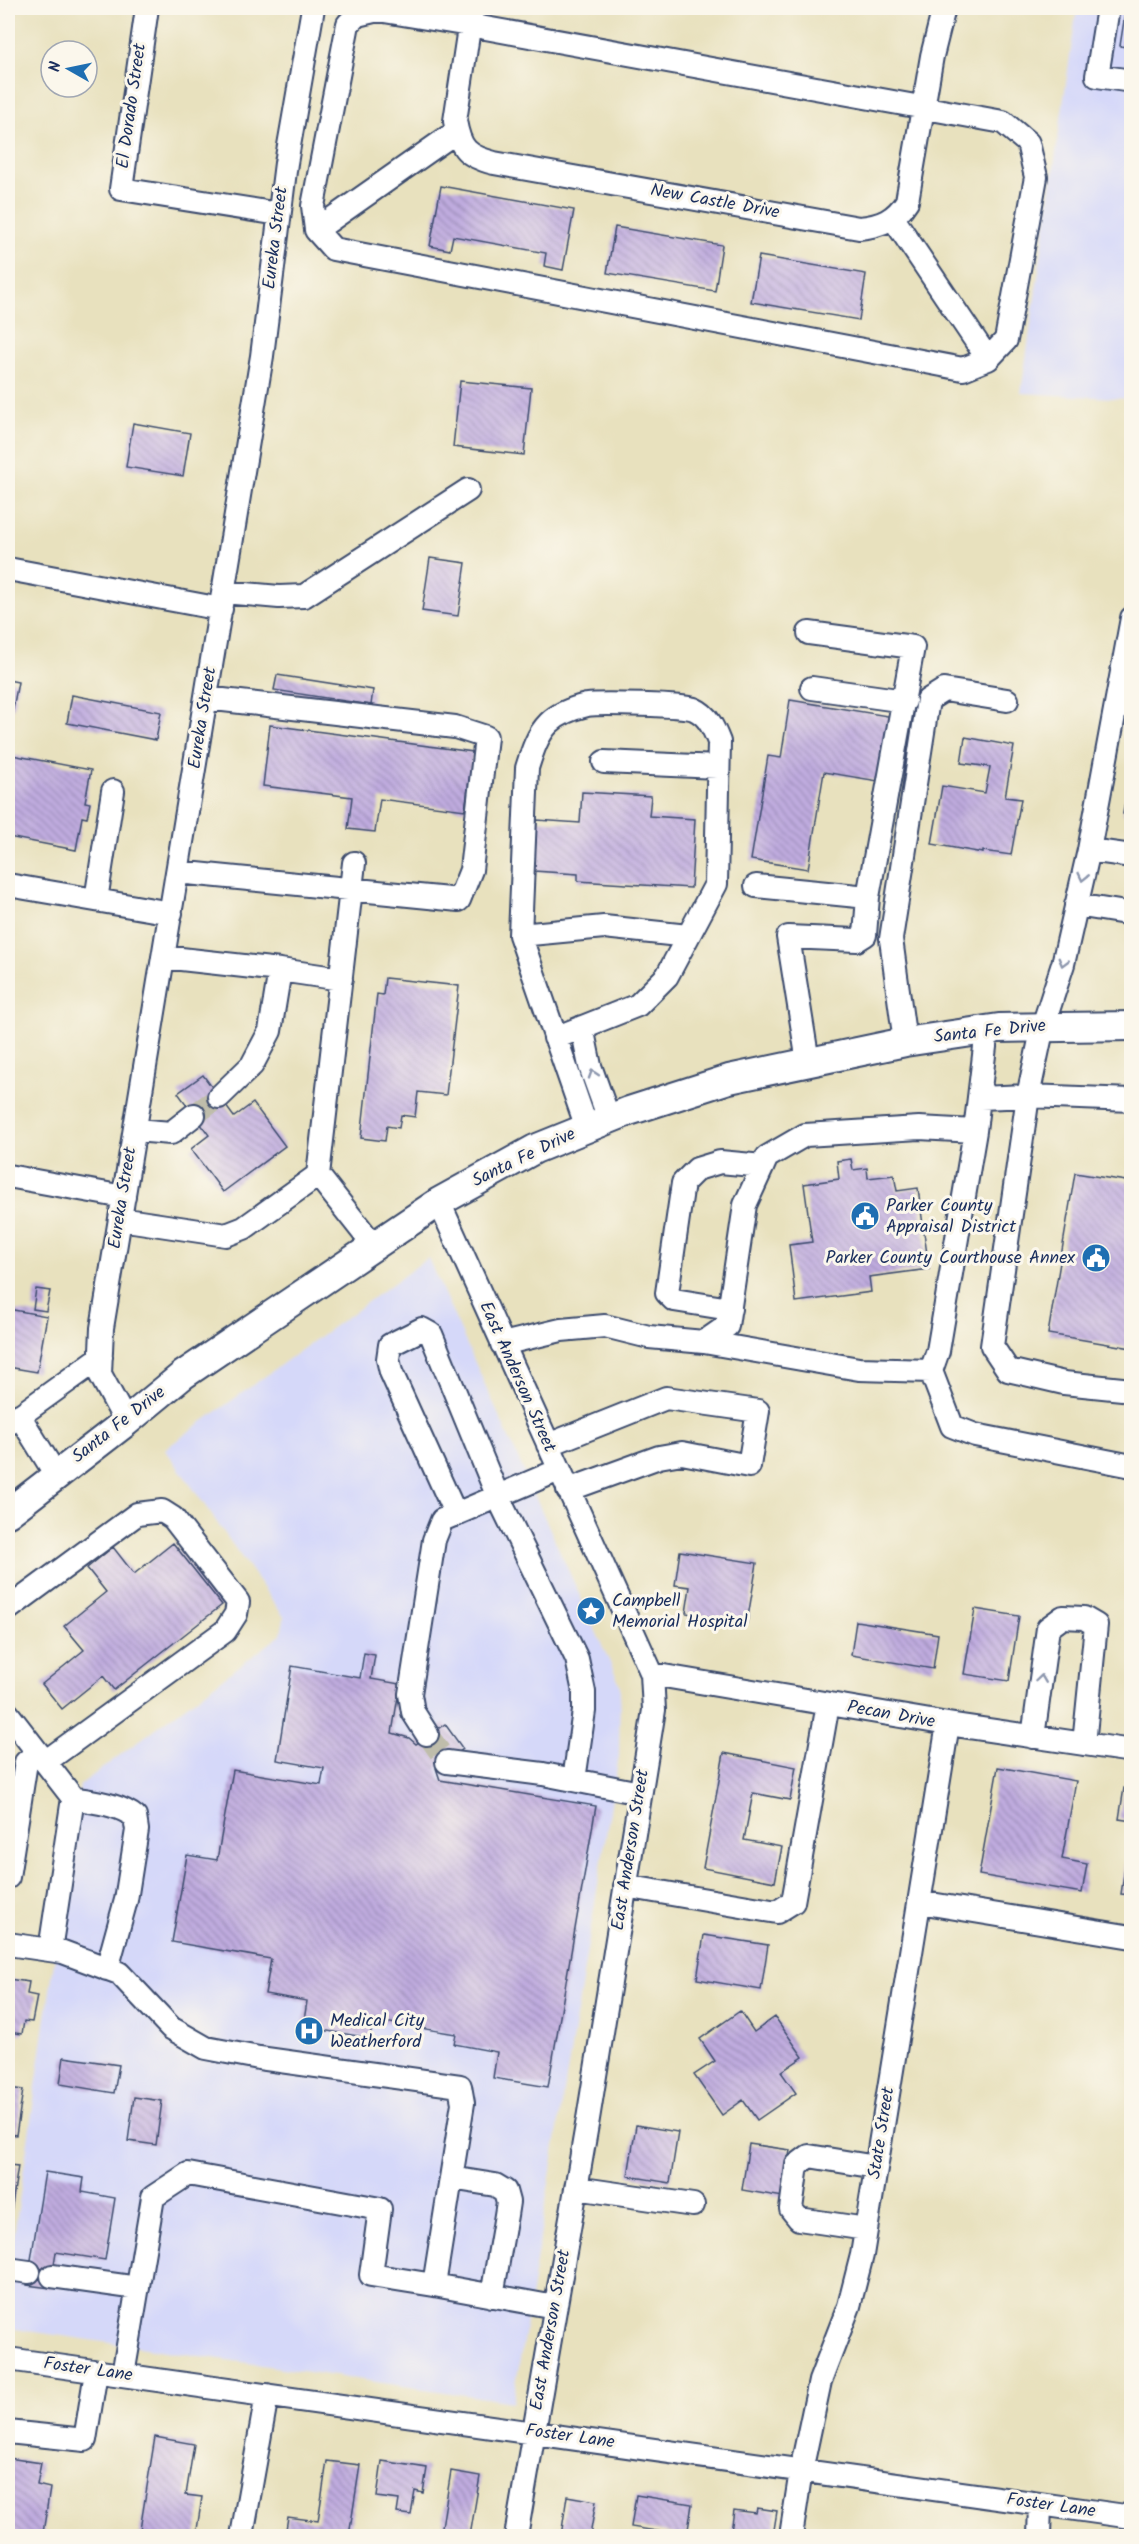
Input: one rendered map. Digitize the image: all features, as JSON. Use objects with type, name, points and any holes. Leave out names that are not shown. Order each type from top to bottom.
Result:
[{"type":"main road","name":"Santa Fe Drive","points":[[9,1507],[126,1422],[183,1375],[439,1202],[535,1149],[598,1123],[729,1079],[808,1062],[905,1042],[987,1030],[1043,1026],[1131,1026]]},
{"type":"street","name":"El Dorado Street","points":[[147,8],[120,189],[279,214]]},
{"type":"street","name":"Eureka Street","points":[[126,1422],[100,1374],[102,1328],[262,356],[285,162],[313,8]]},
{"type":"street","points":[[944,8],[932,56],[911,188],[907,201],[899,214],[893,218],[988,359]]},
{"type":"street","points":[[1108,8],[1097,76],[1131,81]]},
{"type":"street","points":[[378,10],[471,16],[923,109],[1003,122],[1028,143],[1036,177],[1006,340],[988,359],[963,369],[333,249],[316,230],[313,206],[348,24],[357,15],[378,10]]},
{"type":"street","points":[[316,230],[457,131],[456,101],[471,16]]},
{"type":"street","name":"New Castle Drive","points":[[457,131],[458,139],[467,152],[479,159],[494,163],[859,228],[874,227],[893,218]]},
{"type":"street","points":[[8,569],[222,600],[304,596],[468,490]]},
{"type":"street","points":[[1131,618],[1089,850],[1063,964],[1043,1026],[1028,1096],[992,1346],[1008,1370],[1064,1383],[1131,1390]]},
{"type":"street","points":[[808,1062],[788,937],[857,940],[866,935],[868,897],[913,647],[809,633]]},
{"type":"street","points":[[812,688],[904,701]]},
{"type":"street","points":[[905,1042],[891,939],[928,700],[944,690],[1007,700]]},
{"type":"street","points":[[177,872],[459,900],[471,870],[486,737],[455,727],[206,698]]},
{"type":"street","points":[[555,1038],[638,1005],[667,975],[716,884],[719,742],[711,724],[694,709],[590,704],[572,709],[550,723],[534,744],[527,768],[520,935],[555,1038],[598,1123]]},
{"type":"street","points":[[604,762],[718,767]]},
{"type":"street","points":[[96,900],[112,791]]},
{"type":"street","points":[[1089,850],[1131,856]]},
{"type":"street","points":[[354,863],[318,1175],[374,1246]]},
{"type":"street","points":[[8,885],[171,913]]},
{"type":"street","points":[[756,886],[868,897]]},
{"type":"street","points":[[1076,905],[1131,914]]},
{"type":"street","points":[[520,935],[604,927],[688,936]]},
{"type":"street","points":[[163,957],[341,979]]},
{"type":"street","points":[[219,1097],[252,1065],[270,1031],[280,970]]},
{"type":"street","points":[[582,1027],[598,1123]]},
{"type":"street","points":[[987,1030],[975,1131],[938,1351],[931,1371],[952,1426],[975,1435],[1131,1466]]},
{"type":"street","points":[[980,1098],[1028,1096],[1131,1100]]},
{"type":"street","points":[[135,1130],[171,1133],[194,1115]]},
{"type":"street","points":[[704,1342],[727,1326],[745,1206],[767,1157],[805,1135],[919,1128],[975,1131]]},
{"type":"street","points":[[730,1309],[674,1300],[667,1293],[683,1183],[697,1169],[720,1162],[763,1166]]},
{"type":"street","points":[[8,1176],[226,1235],[244,1228],[318,1175]]},
{"type":"street","name":"East Anderson Street","points":[[439,1202],[652,1674],[654,1710],[576,2188],[516,2536]]},
{"type":"street","points":[[502,1344],[561,1330],[605,1326],[649,1337],[704,1342],[859,1370],[931,1371]]},
{"type":"street","points":[[456,1515],[391,1372],[388,1359],[390,1345],[422,1329],[431,1334],[498,1497],[577,1659],[584,1692],[584,1711],[574,1780]]},
{"type":"street","points":[[56,1475],[13,1420],[100,1357]]},
{"type":"street","points":[[427,1734],[413,1712],[410,1694],[434,1540],[442,1520],[498,1497],[659,1457],[682,1453],[749,1466],[758,1411],[666,1398],[548,1445]]},
{"type":"street","points":[[8,1609],[137,1514],[162,1511],[173,1518],[238,1602],[236,1614],[225,1631],[41,1757],[26,1762],[8,1877]]},
{"type":"street","points":[[1032,1737],[1048,1628],[1063,1617],[1084,1618],[1096,1625],[1084,1744]]},
{"type":"street","name":"Pecan Drive","points":[[652,1674],[948,1724],[1131,1751]]},
{"type":"street","points":[[625,1886],[777,1912],[793,1902],[828,1704]]},
{"type":"street","points":[[8,1714],[73,1798],[116,1807],[128,1811],[135,1817],[137,1830],[126,1900],[108,1969]]},
{"type":"street","name":"State Street","points":[[791,2536],[801,2471],[820,2381],[849,2306],[866,2229],[948,1724]]},
{"type":"street","points":[[447,1762],[574,1780],[640,1793]]},
{"type":"street","points":[[50,1950],[73,1798]]},
{"type":"street","points":[[920,1902],[1131,1937]]},
{"type":"street","points":[[8,1944],[63,1952],[119,1973],[171,2028],[206,2048],[259,2058],[460,2086],[463,2103],[434,2286]]},
{"type":"street","points":[[866,2229],[799,2219],[791,2209],[797,2165],[809,2156],[876,2167]]},
{"type":"street","points":[[123,2375],[153,2197],[188,2174],[380,2209],[371,2275],[555,2307]]},
{"type":"street","points":[[451,2178],[495,2185],[505,2191],[508,2202],[492,2295]]},
{"type":"street","points":[[576,2188],[693,2205]]},
{"type":"street","points":[[52,2276],[138,2288]]},
{"type":"street","name":"Foster Lane","points":[[8,2359],[1131,2517]]},
{"type":"street","points":[[8,2432],[85,2440],[96,2372]]},
{"type":"street","points":[[242,2536],[267,2395]]},
{"type":"street","points":[[1039,2536],[1040,2504]]},
{"type":"shaded area","points":[[1077,8],[1131,8],[1131,399],[1021,393]]},
{"type":"shaded area","name":"Medical City Weatherford","points":[[428,1258],[620,1685],[619,1756],[513,2402],[8,2328],[8,2277],[80,1785],[281,1635],[284,1617],[165,1449]]},
{"type":"building","points":[[1126,8],[1132,8],[1132,48],[1120,46]]},
{"type":"building","points":[[441,186],[574,210],[563,270],[544,266],[546,253],[453,236],[450,250],[430,246]]},
{"type":"building","points":[[615,227],[722,245],[715,291],[607,273]]},
{"type":"building","points":[[759,256],[866,274],[859,320],[751,302]]},
{"type":"building","points":[[460,381],[531,388],[524,455],[453,447]]},
{"type":"building","points":[[133,423],[190,433],[183,476],[126,467]]},
{"type":"building","points":[[430,558],[466,563],[458,616],[422,611]]},
{"type":"building","points":[[277,675],[373,690],[371,705],[274,690]]},
{"type":"building","points":[[8,680],[18,682],[13,709],[8,708]]},
{"type":"building","points":[[72,695],[161,712],[156,740],[67,723]]},
{"type":"building","points":[[790,700],[900,718],[890,783],[824,772],[808,869],[751,860],[768,756],[781,758]]},
{"type":"building","points":[[270,725],[473,752],[465,810],[380,799],[375,832],[348,829],[352,797],[263,786]]},
{"type":"building","points":[[965,737],[1014,746],[1005,797],[1021,799],[1011,855],[983,851],[983,853],[932,844],[942,786],[985,793],[990,767],[961,763]]},
{"type":"building","points":[[12,755],[91,770],[85,802],[90,803],[87,818],[82,817],[76,850],[8,837],[8,781]]},
{"type":"building","points":[[1130,771],[1132,771],[1132,816],[1123,814]]},
{"type":"building","points":[[582,792],[651,796],[649,816],[695,819],[691,888],[578,881],[578,874],[534,871],[537,820],[580,823]]},
{"type":"building","points":[[385,978],[459,986],[446,1095],[418,1092],[415,1117],[401,1115],[399,1128],[387,1126],[385,1141],[361,1138],[377,994],[383,995]]},
{"type":"building","points":[[203,1075],[234,1117],[253,1103],[285,1146],[223,1192],[191,1149],[209,1135],[178,1093]]},
{"type":"building","name":"Parker County Appraisal District","points":[[851,1159],[853,1170],[867,1168],[868,1178],[894,1175],[897,1191],[918,1188],[929,1269],[869,1277],[871,1292],[796,1302],[789,1245],[812,1242],[804,1184],[839,1179],[837,1161]]},
{"type":"building","name":"Parker County Courthouse Annex","points":[[1075,1173],[1132,1182],[1132,1348],[1048,1334]]},
{"type":"building","points":[[36,1289],[50,1291],[46,1311],[33,1309]]},
{"type":"building","points":[[8,1309],[47,1316],[37,1372],[8,1367]]},
{"type":"building","points":[[173,1543],[222,1605],[114,1690],[103,1676],[62,1709],[42,1684],[84,1650],[64,1626],[106,1592],[87,1568],[113,1547],[134,1574]]},
{"type":"building","points":[[680,1551],[757,1563],[747,1623],[686,1613],[690,1587],[675,1585]]},
{"type":"building","points":[[975,1609],[1019,1616],[1009,1681],[964,1674]]},
{"type":"building","points":[[856,1621],[938,1634],[933,1669],[851,1655]]},
{"type":"building","name":"Medical City Weatherford","points":[[364,1653],[375,1655],[371,1679],[400,1684],[392,1733],[409,1738],[416,1744],[445,1724],[463,1749],[436,1768],[440,1780],[596,1806],[548,2087],[493,2078],[497,2052],[454,2044],[456,2034],[373,2020],[370,2038],[303,2027],[307,2001],[265,1994],[271,1959],[172,1942],[187,1855],[217,1860],[233,1770],[321,1785],[324,1768],[277,1760],[292,1666],[360,1678]]},
{"type":"building","points":[[724,1753],[796,1767],[790,1800],[753,1793],[744,1840],[782,1847],[775,1882],[703,1868]]},
{"type":"building","points":[[998,1767],[1076,1781],[1062,1859],[1087,1864],[1082,1893],[979,1875]]},
{"type":"building","points":[[1124,1788],[1132,1789],[1132,1821],[1119,1819]]},
{"type":"building","points":[[1130,1835],[1132,1835],[1132,1895],[1121,1894]]},
{"type":"building","points":[[704,1935],[768,1945],[761,1990],[697,1979]]},
{"type":"building","points":[[8,1979],[29,1982],[27,1994],[37,1996],[32,2022],[24,2021],[22,2034],[8,2032]]},
{"type":"building","points":[[740,2011],[754,2032],[775,2017],[803,2057],[781,2072],[796,2093],[757,2120],[743,2100],[722,2115],[694,2075],[715,2061],[700,2039]]},
{"type":"building","points":[[64,2057],[119,2065],[114,2093],[60,2084]]},
{"type":"building","points":[[8,2088],[23,2090],[16,2135],[8,2134]]},
{"type":"building","points":[[134,2097],[162,2101],[156,2145],[128,2141]]},
{"type":"building","points":[[636,2125],[678,2132],[670,2183],[628,2176]]},
{"type":"building","points":[[749,2144],[790,2150],[783,2197],[742,2190]]},
{"type":"building","points":[[8,2165],[18,2166],[10,2218],[8,2217]]},
{"type":"building","points":[[45,2172],[84,2178],[82,2192],[115,2198],[105,2260],[56,2252],[50,2288],[27,2285]]},
{"type":"building","points":[[155,2437],[194,2444],[186,2495],[202,2497],[196,2536],[139,2536]]},
{"type":"building","points":[[8,2458],[41,2463],[37,2485],[50,2488],[43,2533],[58,2536],[8,2536]]},
{"type":"building","points":[[327,2461],[360,2465],[349,2536],[285,2536],[288,2517],[318,2521]]},
{"type":"building","points":[[382,2461],[427,2468],[423,2493],[415,2491],[411,2515],[397,2513],[399,2500],[377,2497]]},
{"type":"building","points":[[451,2471],[480,2476],[470,2536],[441,2533]]},
{"type":"building","points":[[636,2495],[692,2504],[687,2536],[631,2527]]},
{"type":"building","points":[[567,2496],[596,2501],[590,2536],[561,2536]]},
{"type":"building","points":[[757,2508],[777,2511],[773,2536],[731,2532],[734,2510],[756,2513]]},
{"type":"building","points":[[844,2531],[866,2535],[866,2536],[843,2536]]},
{"type":"tunnel","points":[[194,1115],[219,1097]]},
{"type":"tunnel","points":[[427,1734],[447,1762]]},
{"type":"place","name":"Parker County Appraisal District","points":[[865,1216]]},
{"type":"place","name":"Parker County Courthouse Annex","points":[[1096,1258]]},
{"type":"place","name":"Campbell Memorial Hospital","points":[[591,1611]]},
{"type":"place","name":"Medical City Weatherford","points":[[309,2031]]}]
